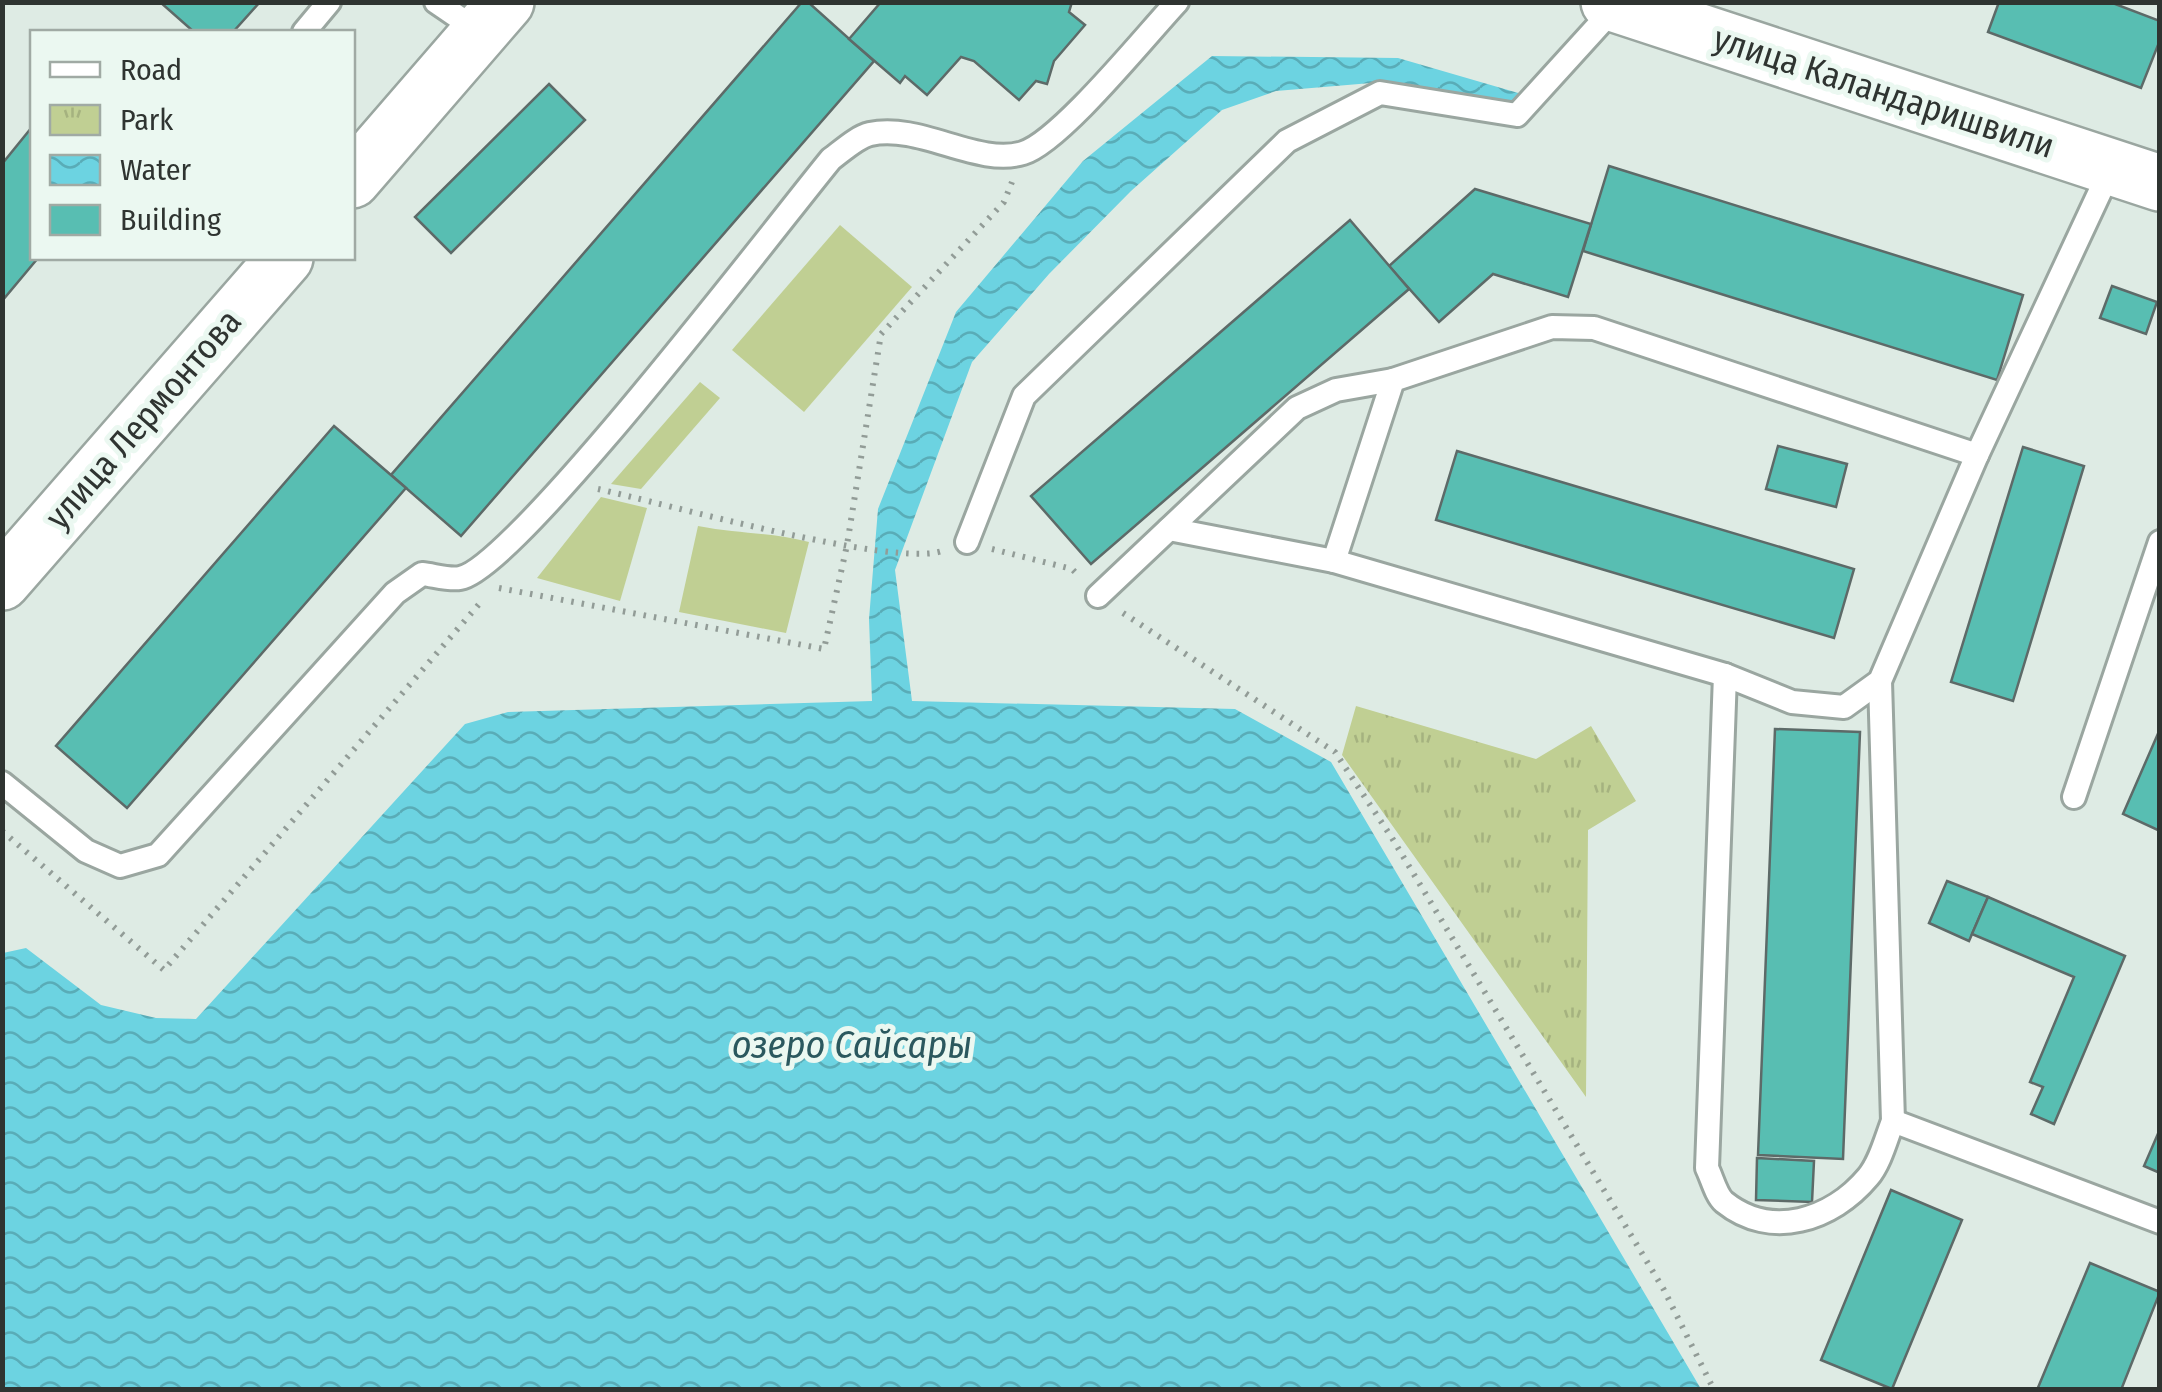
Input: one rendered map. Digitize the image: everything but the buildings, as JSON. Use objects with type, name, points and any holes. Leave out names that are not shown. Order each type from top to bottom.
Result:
[{"type":"main road","name":"улица Каландаришвили","points":[[1613,4],[2136,175]]},
{"type":"main road","points":[[355,177],[493,18]]},
{"type":"main road","name":"улица Лермонтова","points":[[2,582],[282,260]]},
{"type":"lane","points":[[306,30],[329,2]]},
{"type":"lane","points":[[436,2],[493,18]]},
{"type":"lane","points":[[2,783],[86,851],[120,866],[158,856],[395,593],[422,574],[461,578],[500,555],[568,482],[831,159],[868,134],[914,134],[998,155],[1024,153],[1056,131],[1177,2]]},
{"type":"lane","points":[[968,542],[1024,396],[1287,140],[1380,93],[1516,115],[1613,4]]},
{"type":"lane","points":[[1725,674],[1707,1168],[1721,1201],[1760,1222],[1808,1221],[1839,1205],[1870,1175],[1894,1121],[1880,681],[1977,455],[2136,175]]},
{"type":"lane","points":[[1098,596],[1297,408],[1336,390],[1393,380],[1552,327],[1594,328],[1977,455]]},
{"type":"lane","points":[[1334,561],[1393,380]]},
{"type":"lane","points":[[1169,529],[1334,561],[1725,674],[1792,702],[1844,707],[1880,681]]},
{"type":"lane","points":[[2074,797],[2160,542]]},
{"type":"lane","points":[[1894,1121],[2160,1222]]},
{"type":"path","points":[[494,587],[824,649],[847,545],[882,334],[1004,202],[1024,153]]},
{"type":"path","points":[[568,482],[847,545],[924,558],[968,542],[1072,569],[1098,596],[1335,752],[1392,838],[1664,1290],[1714,1390]]},
{"type":"path","points":[[2,831],[164,970],[481,602]]},
{"type":"green space","points":[[840,225],[912,287],[804,412],[732,350]]},
{"type":"green space","points":[[700,382],[720,398],[641,489],[611,484]]},
{"type":"green space","points":[[601,497],[647,508],[620,601],[537,578]]},
{"type":"green space","points":[[698,526],[809,542],[786,633],[679,612]]},
{"type":"green space","points":[[1356,706],[1536,759],[1591,726],[1636,801],[1588,830],[1586,1097],[1342,755]]},
{"type":"water","name":"озеро Сайсары","points":[[1212,56],[1398,58],[1529,96],[1510,108],[1451,93],[1371,83],[1276,91],[1222,110],[1131,191],[1049,274],[972,362],[895,570],[912,701],[1235,709],[1331,762],[1701,1389],[3,1390],[3,953],[26,948],[101,1005],[156,1018],[196,1019],[465,724],[508,712],[872,701],[869,619],[878,509],[956,312],[1083,161]]}]
